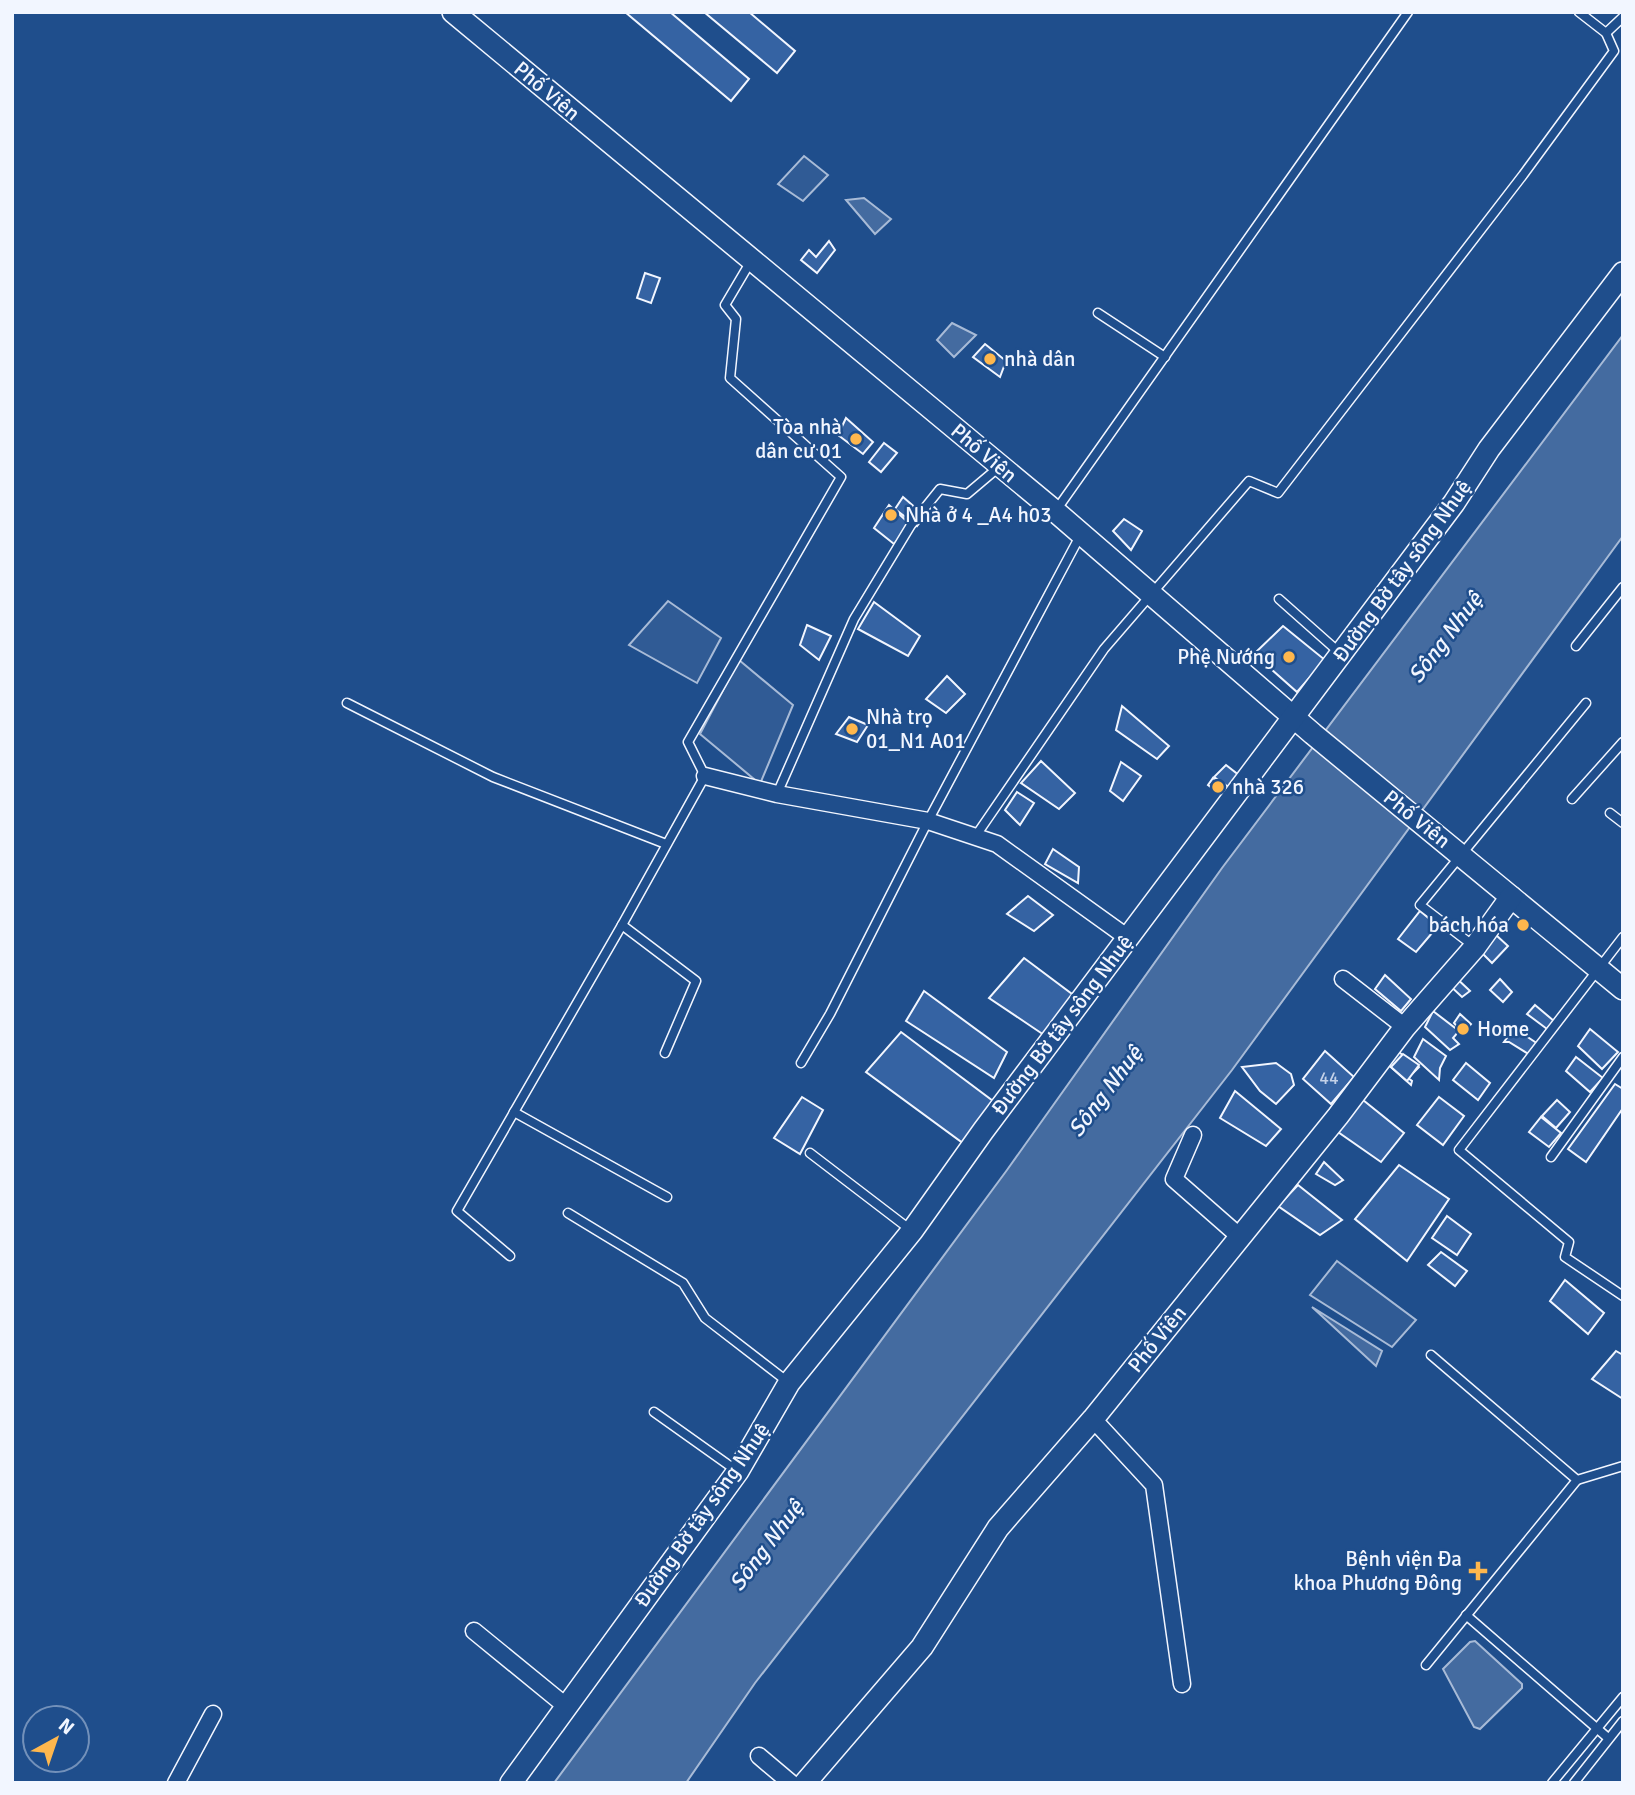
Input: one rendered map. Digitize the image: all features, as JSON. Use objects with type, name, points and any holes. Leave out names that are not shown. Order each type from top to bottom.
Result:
[{"type":"street","name":"Phố Viên","points":[[453,12],[1055,512],[1313,734],[1623,989]]},
{"type":"street","name":"Đường Bờ tây sông Nhuệ","points":[[511,1783],[738,1471],[789,1383],[912,1231],[984,1130],[1454,503],[1489,449],[1623,273]]},
{"type":"street","points":[[705,776],[777,794],[928,821],[997,844],[1128,938]]},
{"type":"street","name":"Phố Viên","points":[[805,1783],[922,1647],[998,1528],[1093,1419],[1338,1116],[1405,1027],[1475,947],[1511,897]]},
{"type":"street","points":[[1343,979],[1405,1027]]},
{"type":"street","points":[[1194,1135],[1174,1179],[1240,1236]]},
{"type":"street","points":[[1093,1419],[1154,1485],[1182,1684]]},
{"type":"street","points":[[474,1631],[567,1707]]},
{"type":"street","points":[[176,1783],[213,1714]]},
{"type":"street","points":[[758,1756],[791,1783]]},
{"type":"lane","points":[[1055,512],[1408,12]]},
{"type":"lane","points":[[975,837],[1104,649],[1249,481],[1278,493],[1614,51],[1605,33],[1579,12]]},
{"type":"lane","points":[[1605,33],[1623,17]]},
{"type":"lane","points":[[510,1256],[457,1211],[705,776],[688,742],[841,477],[730,377],[736,319],[725,305],[751,261]]},
{"type":"lane","points":[[1098,313],[1165,357]]},
{"type":"lane","points":[[777,794],[854,619],[911,525],[940,489],[967,494],[1000,466]]},
{"type":"lane","points":[[801,1063],[830,1014],[928,821],[1081,534]]},
{"type":"lane","points":[[1576,646],[1623,587]]},
{"type":"lane","points":[[1279,598],[1341,654]]},
{"type":"lane","points":[[347,703],[493,777],[666,844]]},
{"type":"lane","points":[[1475,947],[1420,905],[1586,703]]},
{"type":"lane","points":[[1572,799],[1623,742]]},
{"type":"lane","points":[[1610,813],[1623,823]]},
{"type":"lane","points":[[622,925],[696,981],[665,1053]]},
{"type":"lane","points":[[1623,937],[1459,1150],[1569,1242],[1566,1257],[1623,1296]]},
{"type":"lane","points":[[1551,1157],[1623,1057]]},
{"type":"lane","points":[[514,1112],[667,1197]]},
{"type":"lane","points":[[810,1153],[912,1231]]},
{"type":"lane","points":[[568,1213],[683,1283],[705,1318],[789,1383]]},
{"type":"lane","points":[[1431,1355],[1577,1480]]},
{"type":"lane","points":[[654,1412],[738,1471]]},
{"type":"lane","points":[[1426,1665],[1577,1480],[1623,1466]]},
{"type":"lane","points":[[1466,1615],[1608,1738]]},
{"type":"lane","points":[[1552,1783],[1623,1696]]},
{"type":"lane","points":[[1574,1783],[1623,1721]]},
{"type":"shaded area","points":[[804,156],[828,175],[803,201],[778,184]]},
{"type":"shaded area","points":[[668,601],[721,638],[697,683],[629,645]]},
{"type":"shaded area","points":[[739,660],[793,705],[760,784],[700,734]]},
{"type":"shaded area","points":[[1337,1261],[1416,1320],[1392,1347],[1310,1295]]},
{"type":"water","points":[[864,198],[891,219],[875,234],[846,200]]},
{"type":"water","points":[[952,323],[976,335],[954,357],[937,340]]},
{"type":"water","name":"Sông Nhuệ","points":[[1623,335],[1623,536],[1232,1070],[755,1683],[686,1783],[554,1783],[1007,1170],[1222,868]]},
{"type":"water","points":[[1312,1307],[1382,1351],[1376,1366]]},
{"type":"water","points":[[1475,1641],[1522,1684],[1522,1688],[1480,1729],[1474,1727],[1443,1669],[1470,1642]]},
{"type":"building","points":[[625,12],[670,12],[749,79],[731,101]]},
{"type":"building","points":[[704,12],[749,12],[795,51],[777,73]]},
{"type":"building","points":[[829,241],[835,250],[817,273],[801,260],[809,250],[816,257]]},
{"type":"building","points":[[645,273],[660,278],[651,303],[637,298]]},
{"type":"building","name":"nhà dân","points":[[985,344],[1006,361],[1000,377],[973,357]]},
{"type":"building","name":"Tòa nhà dân cư 01","points":[[846,418],[873,442],[863,454],[838,435]]},
{"type":"building","points":[[884,443],[897,453],[881,472],[869,462]]},
{"type":"building","points":[[903,497],[925,516],[917,526],[895,509]]},
{"type":"building","name":"Nhà ở 4 _A4 h03","points":[[889,505],[911,525],[894,544],[874,528]]},
{"type":"building","points":[[1124,519],[1142,531],[1131,550],[1113,531]]},
{"type":"building","points":[[874,602],[920,636],[908,656],[858,629]]},
{"type":"building","points":[[807,625],[831,636],[819,660],[800,645]]},
{"type":"building","name":"Phệ Nướng","points":[[1283,626],[1325,660],[1297,692],[1254,654]]},
{"type":"building","points":[[947,676],[965,694],[946,713],[926,699]]},
{"type":"building","points":[[1122,706],[1169,746],[1157,759],[1116,730]]},
{"type":"building","name":"Nhà trọ 01_N1 A01","points":[[849,717],[868,725],[857,742],[836,734]]},
{"type":"building","points":[[1041,761],[1075,793],[1059,809],[1021,783]]},
{"type":"building","points":[[1121,762],[1141,776],[1123,801],[1110,791]]},
{"type":"building","points":[[1226,765],[1240,776],[1230,788],[1214,777]]},
{"type":"building","name":"nhà 326","points":[[1213,778],[1228,789],[1223,796],[1208,785]]},
{"type":"building","points":[[1017,792],[1034,803],[1020,825],[1005,810]]},
{"type":"building","points":[[1053,849],[1079,867],[1078,883],[1045,864]]},
{"type":"building","points":[[1028,896],[1053,915],[1034,931],[1007,914]]},
{"type":"building","points":[[1420,911],[1438,926],[1416,952],[1398,939]]},
{"type":"building","points":[[1496,935],[1508,946],[1492,963],[1480,951]]},
{"type":"building","points":[[1024,958],[1076,997],[1047,1037],[989,998]]},
{"type":"building","points":[[1452,974],[1470,991],[1462,997],[1446,982]]},
{"type":"building","points":[[1385,975],[1411,999],[1401,1011],[1375,989]]},
{"type":"building","points":[[1500,979],[1512,992],[1503,1002],[1490,990]]},
{"type":"building","points":[[924,991],[1007,1052],[994,1078],[906,1021]]},
{"type":"building","points":[[1535,1005],[1554,1021],[1547,1029],[1527,1014]]},
{"type":"building","points":[[1433,1011],[1459,1031],[1453,1038],[1459,1044],[1450,1050],[1425,1027]]},
{"type":"building","name":"Home","points":[[1460,1014],[1471,1024],[1463,1034],[1454,1023]]},
{"type":"building","points":[[1514,1028],[1538,1044],[1530,1055],[1509,1042],[1504,1042]]},
{"type":"building","points":[[1590,1029],[1618,1052],[1602,1069],[1578,1046]]},
{"type":"building","points":[[901,1032],[1001,1107],[971,1149],[866,1072]]},
{"type":"building","points":[[1423,1039],[1446,1056],[1440,1068],[1439,1080],[1414,1057]]},
{"type":"building","points":[[1396,1050],[1419,1067],[1408,1078],[1412,1081],[1411,1085],[1385,1062]]},
{"type":"building","points":[[1325,1051],[1354,1077],[1331,1104],[1303,1079]]},
{"type":"building","points":[[1403,1054],[1419,1065],[1407,1081],[1391,1067]]},
{"type":"building","points":[[1576,1057],[1603,1078],[1590,1092],[1566,1071]]},
{"type":"building","points":[[1276,1063],[1291,1074],[1294,1085],[1276,1104],[1260,1091],[1242,1067]]},
{"type":"building","points":[[1466,1063],[1490,1083],[1478,1100],[1453,1080]]},
{"type":"building","points":[[1615,1084],[1623,1089],[1623,1108],[1586,1162],[1568,1149]]},
{"type":"building","points":[[1235,1091],[1281,1129],[1266,1146],[1220,1118]]},
{"type":"building","points":[[802,1097],[823,1110],[800,1154],[774,1138]]},
{"type":"building","points":[[1439,1097],[1464,1116],[1443,1145],[1417,1125]]},
{"type":"building","points":[[1363,1100],[1404,1133],[1381,1162],[1338,1132]]},
{"type":"building","points":[[1557,1100],[1570,1112],[1556,1128],[1542,1116]]},
{"type":"building","points":[[1541,1117],[1561,1133],[1549,1147],[1529,1132]]},
{"type":"building","points":[[1324,1162],[1343,1180],[1335,1185],[1316,1174]]},
{"type":"building","points":[[1399,1165],[1449,1199],[1407,1261],[1355,1219]]},
{"type":"building","points":[[1298,1185],[1342,1220],[1320,1235],[1278,1206]]},
{"type":"building","points":[[1447,1216],[1471,1234],[1457,1255],[1432,1238]]},
{"type":"building","points":[[1441,1252],[1467,1271],[1455,1286],[1428,1265]]},
{"type":"building","points":[[1565,1280],[1604,1313],[1588,1334],[1550,1301]]},
{"type":"building","points":[[1616,1351],[1623,1355],[1623,1399],[1592,1379]]},
{"type":"place","name":"nhà dân","points":[[990,359]]},
{"type":"place","name":"Tòa nhà dân cư 01","points":[[856,439]]},
{"type":"place","name":"Nhà ở 4 _A4 h03","points":[[891,515]]},
{"type":"place","name":"Phệ Nướng","points":[[1289,657]]},
{"type":"place","name":"Nhà trọ 01_N1 A01","points":[[852,729]]},
{"type":"place","name":"nhà 326","points":[[1218,787]]},
{"type":"place","name":"bách hóa","points":[[1523,925]]},
{"type":"place","name":"Home","points":[[1463,1029]]},
{"type":"place","name":"Bệnh viện Đa khoa Phương Đông","points":[[1478,1571]]}]
